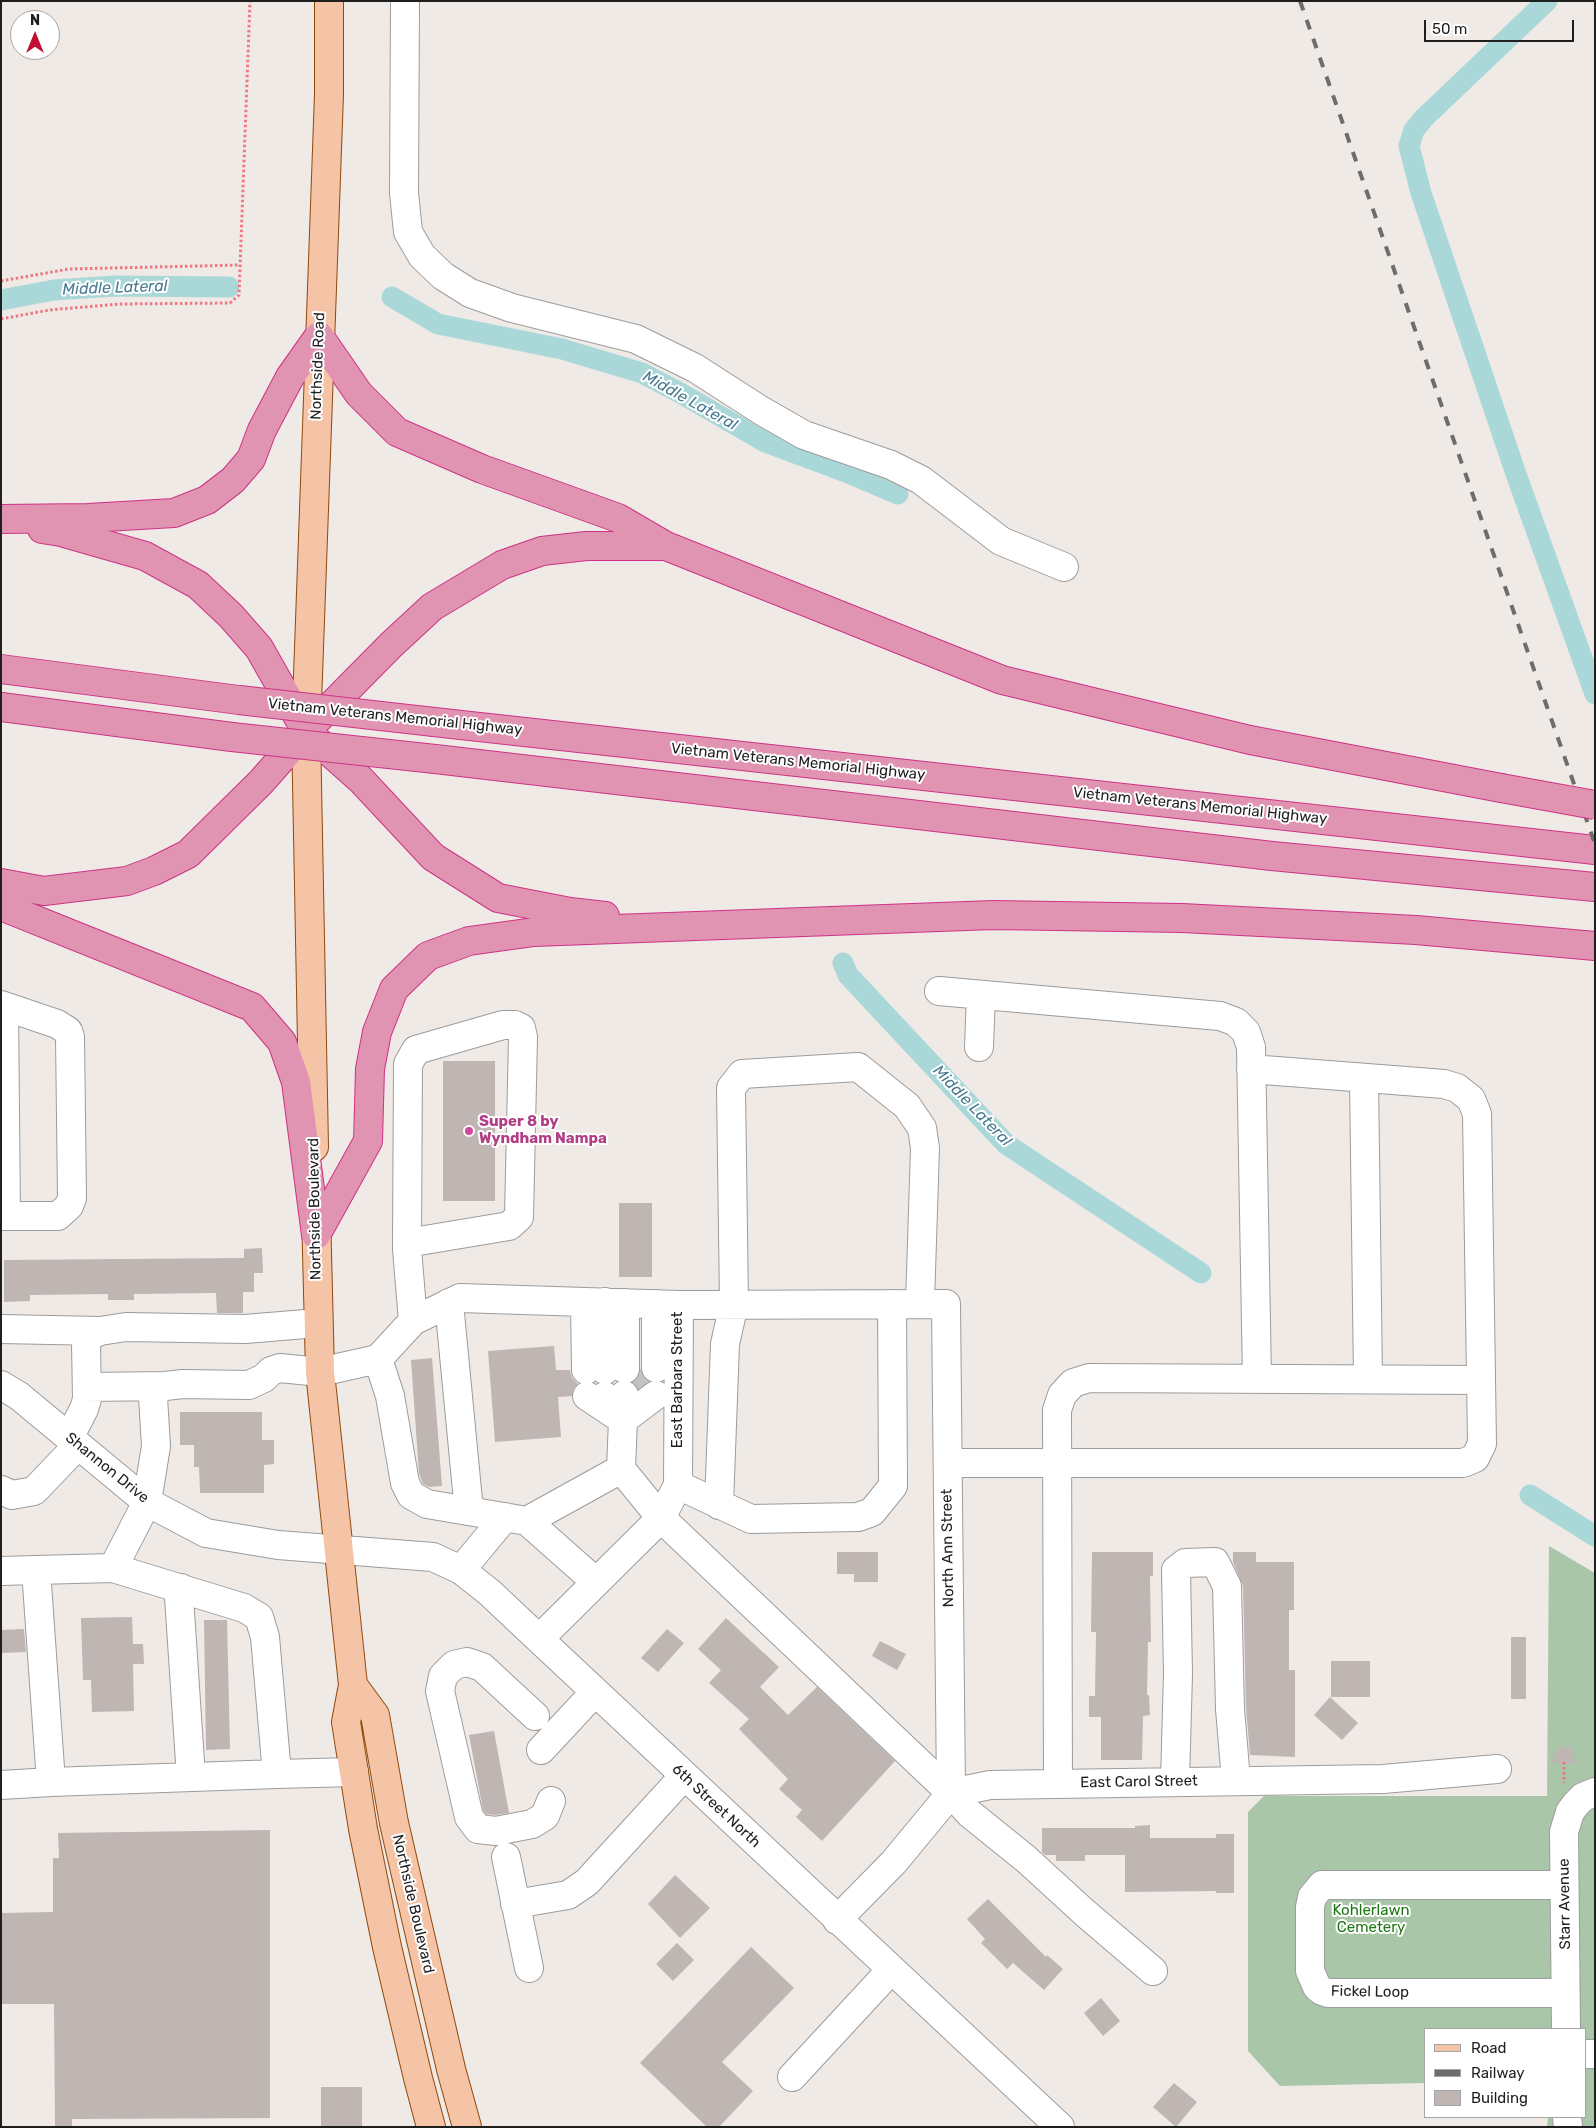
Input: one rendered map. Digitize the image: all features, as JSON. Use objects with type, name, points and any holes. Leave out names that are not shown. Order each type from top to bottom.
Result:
[{"type":"highway","points":[[1,520],[88,518],[174,513],[207,500],[233,480],[251,459],[262,430],[290,377],[319,336],[359,394],[397,432],[482,469],[618,518],[666,546],[1002,680],[1250,740],[1595,805]]},
{"type":"highway","points":[[1,520],[60,532],[145,556],[198,585],[231,616],[258,648],[306,731],[361,780],[433,857],[498,898],[570,912],[706,927]]},
{"type":"highway","points":[[1,883],[44,891],[127,881],[154,871],[188,854],[262,782],[306,731],[391,645],[432,607],[502,565],[542,551],[586,546],[666,546]]},
{"type":"highway","name":"Vietnam Veterans Memorial Highway","points":[[1,669],[239,700],[1595,850]]},
{"type":"highway","points":[[1,708],[1272,856],[1595,887]]},
{"type":"highway","points":[[1,906],[252,1007],[282,1042],[296,1082],[316,1235]]},
{"type":"highway","points":[[316,1235],[368,1141],[370,1069],[377,1032],[394,989],[428,956],[469,941],[534,932],[993,915],[1182,918],[1416,930],[1595,946]]},
{"type":"main road","name":"Northside Road","points":[[306,731],[329,94],[329,1]]},
{"type":"main road","name":"Northside Boulevard","points":[[306,731],[318,1323],[320,1372],[353,1685],[346,1722],[387,1947],[431,2127]]},
{"type":"main road","name":"Northside Boulevard","points":[[353,1685],[375,1715],[394,1823],[451,2069],[467,2127]]},
{"type":"street","points":[[405,1],[404,193],[408,232],[422,256],[443,276],[470,293],[512,308],[636,339],[695,368],[762,411],[804,435],[891,465],[921,480],[1002,541],[1064,567]]},
{"type":"street","points":[[939,991],[1220,1016],[1236,1022],[1246,1032],[1251,1047],[1257,1379]]},
{"type":"street","points":[[979,1047],[981,995]]},
{"type":"street","points":[[3,1005],[63,1027],[70,1037],[72,1198],[69,1206],[58,1216],[4,1216],[3,1092],[3,1005]]},
{"type":"street","points":[[407,1244],[509,1226],[519,1217],[524,1037],[521,1028],[514,1025],[503,1025],[416,1050],[408,1064],[407,1244],[413,1321]]},
{"type":"street","name":"North Ann Street","points":[[719,1505],[725,1344],[734,1304],[731,1088],[742,1074],[858,1067],[907,1106],[922,1128],[925,1148],[933,1304],[948,1463],[951,1793]]},
{"type":"street","points":[[948,1463],[1464,1463],[1475,1458],[1482,1444],[1477,1114],[1471,1099],[1457,1088],[1444,1084],[1251,1069]]},
{"type":"street","points":[[1364,1078],[1368,1379]]},
{"type":"street","points":[[87,1387],[183,1384],[249,1385],[264,1378],[271,1371],[280,1368],[320,1372],[378,1359],[413,1321],[460,1298],[631,1303]]},
{"type":"street","points":[[449,1303],[469,1511]]},
{"type":"street","points":[[631,1303],[622,1386],[621,1469],[661,1518],[951,1793],[969,1813],[1026,1859],[1153,1971]]},
{"type":"street","points":[[622,1386],[631,1303]]},
{"type":"street","name":"East Barbara Street","points":[[540,1639],[661,1518],[678,1485],[631,1303],[933,1304]]},
{"type":"street","points":[[678,1485],[751,1519],[858,1517],[872,1512],[893,1486],[892,1304]]},
{"type":"street","points":[[1,1328],[100,1330],[126,1327],[245,1329],[318,1323]]},
{"type":"street","points":[[1,1490],[12,1495],[34,1491],[74,1442],[84,1409],[87,1387],[86,1342],[89,1336],[100,1330]]},
{"type":"street","points":[[378,1359],[390,1396],[405,1483],[412,1495],[426,1504],[516,1519],[596,1582]]},
{"type":"street","points":[[1058,1784],[1057,1410],[1062,1395],[1073,1383],[1089,1378],[1481,1380]]},
{"type":"street","name":"Shannon Drive","points":[[1,1385],[19,1396],[147,1502],[206,1533],[278,1545],[340,1550]]},
{"type":"street","points":[[113,1568],[147,1502],[156,1446],[153,1397],[156,1391],[165,1386]]},
{"type":"street","points":[[461,1570],[516,1519],[621,1469]]},
{"type":"street","name":"6th Street North","points":[[340,1550],[433,1557],[461,1570],[489,1592],[1060,2127]]},
{"type":"street","points":[[1176,1781],[1178,1674],[1176,1570],[1185,1563],[1215,1562],[1227,1586],[1230,1709],[1236,1780]]},
{"type":"street","points":[[1,1571],[113,1568],[244,1608],[258,1617],[265,1637],[277,1774]]},
{"type":"street","points":[[36,1570],[51,1782]]},
{"type":"street","points":[[181,1588],[179,1597],[191,1777]]},
{"type":"street","points":[[535,1716],[482,1667],[466,1662],[454,1665],[444,1676],[440,1691],[469,1817],[478,1829],[496,1831],[532,1824],[545,1816],[551,1802]]},
{"type":"street","points":[[541,1750],[595,1692]]},
{"type":"street","name":"East Carol Street","points":[[951,1793],[990,1786],[1176,1781],[1383,1779],[1497,1769]]},
{"type":"street","points":[[1,1785],[354,1772]]},
{"type":"street","points":[[516,1904],[568,1894],[587,1882],[684,1776]]},
{"type":"street","name":"Starr Avenue","points":[[1566,2028],[1564,1832],[1566,1821],[1576,1804],[1583,1797],[1595,1792]]},
{"type":"street","points":[[837,1920],[894,1862],[951,1793]]},
{"type":"street","points":[[506,1857],[529,1968]]},
{"type":"street","name":"Fickel Loop","points":[[1564,1884],[1322,1885],[1312,1896],[1310,1906],[1310,1971],[1317,1987],[1328,1993],[1566,1993]]},
{"type":"street","points":[[792,2077],[891,1970]]},
{"type":"path","points":[[1,319],[49,310],[120,304],[193,305],[230,303],[239,295],[250,1]]},
{"type":"path","points":[[1,281],[69,269],[240,265]]},
{"type":"green space","name":"Kohlerlawn Cemetery","points":[[1549,1546],[1595,1573],[1595,2127],[1547,2127],[1548,2118],[1586,2118],[1586,2028],[1424,2028],[1424,2083],[1280,2086],[1248,2051],[1248,1812],[1264,1796],[1547,1796]]},
{"type":"building","name":"Super 8 by Wyndham Nampa","points":[[443,1061],[495,1061],[495,1201],[443,1201]]},
{"type":"building","points":[[619,1203],[652,1203],[652,1277],[619,1277]]},
{"type":"building","points":[[262,1248],[263,1273],[254,1273],[254,1292],[243,1292],[243,1313],[217,1313],[216,1293],[134,1294],[134,1300],[108,1300],[108,1294],[30,1295],[30,1301],[4,1302],[4,1260],[244,1258],[244,1249]]},
{"type":"building","points":[[554,1346],[556,1370],[570,1370],[572,1378],[578,1384],[574,1388],[572,1396],[558,1397],[561,1437],[495,1442],[488,1351]]},
{"type":"building","points":[[432,1358],[442,1486],[429,1487],[423,1484],[419,1473],[411,1360]]},
{"type":"building","points":[[641,1369],[643,1376],[649,1382],[638,1389],[633,1382],[639,1376]]},
{"type":"building","points":[[180,1412],[262,1412],[262,1440],[274,1440],[274,1464],[264,1465],[264,1493],[200,1493],[199,1467],[194,1467],[194,1445],[180,1445]]},
{"type":"building","points":[[837,1552],[878,1552],[878,1582],[854,1582],[854,1574],[837,1574]]},
{"type":"building","points":[[1092,1552],[1153,1552],[1153,1576],[1150,1576],[1151,1642],[1148,1642],[1147,1695],[1149,1695],[1150,1715],[1143,1716],[1142,1760],[1101,1760],[1101,1717],[1089,1717],[1089,1696],[1095,1696],[1096,1632],[1091,1632]]},
{"type":"building","points":[[1233,1552],[1256,1552],[1256,1562],[1294,1562],[1294,1610],[1289,1610],[1289,1670],[1295,1670],[1295,1757],[1250,1755],[1246,1708],[1243,1586],[1233,1562]]},
{"type":"building","points":[[132,1617],[133,1644],[143,1644],[144,1664],[133,1664],[134,1711],[92,1712],[91,1680],[83,1680],[81,1618]]},
{"type":"building","points":[[726,1618],[779,1667],[760,1687],[788,1715],[817,1687],[895,1761],[822,1841],[796,1817],[802,1810],[779,1789],[788,1779],[739,1729],[749,1719],[709,1683],[721,1670],[698,1649]]},
{"type":"building","points":[[204,1620],[227,1620],[230,1749],[206,1750]]},
{"type":"building","points":[[24,1629],[26,1652],[1,1653],[1,1630]]},
{"type":"building","points":[[667,1629],[684,1643],[658,1672],[641,1658]]},
{"type":"building","points":[[1511,1637],[1526,1637],[1526,1699],[1511,1699]]},
{"type":"building","points":[[880,1641],[906,1654],[897,1670],[872,1656]]},
{"type":"building","points":[[1331,1661],[1370,1661],[1370,1697],[1331,1697]]},
{"type":"building","points":[[1330,1697],[1358,1723],[1342,1740],[1314,1715]]},
{"type":"building","points":[[494,1731],[509,1813],[495,1815],[486,1814],[483,1810],[469,1735]]},
{"type":"building","points":[[1558,1747],[1571,1747],[1576,1762],[1562,1765],[1552,1762]]},
{"type":"building","points":[[1150,1825],[1150,1838],[1216,1838],[1216,1834],[1234,1834],[1234,1893],[1216,1893],[1216,1891],[1125,1892],[1125,1855],[1085,1855],[1085,1861],[1056,1861],[1056,1855],[1045,1855],[1042,1852],[1042,1828],[1135,1828],[1135,1826]]},
{"type":"building","points":[[270,1830],[270,2118],[72,2119],[72,2127],[55,2127],[54,2004],[1,2004],[1,1913],[53,1912],[53,1858],[59,1858],[58,1833]]},
{"type":"building","points":[[675,1875],[710,1908],[680,1938],[648,1904]]},
{"type":"building","points":[[988,1899],[1046,1957],[1047,1955],[1063,1969],[1044,1990],[1013,1963],[1007,1969],[981,1943],[985,1939],[967,1919]]},
{"type":"building","points":[[677,1943],[694,1960],[673,1981],[656,1964]]},
{"type":"building","points":[[751,1947],[794,1988],[722,2062],[753,2091],[719,2127],[707,2127],[640,2063]]},
{"type":"building","points":[[1101,1998],[1120,2021],[1103,2036],[1084,2013]]},
{"type":"building","points":[[1174,2083],[1197,2102],[1176,2127],[1153,2107]]},
{"type":"building","points":[[321,2087],[362,2087],[362,2127],[321,2127]]},
{"type":"waterway","points":[[1547,1],[1424,118],[1414,130],[1409,146],[1421,193],[1516,474],[1595,694]]},
{"type":"waterway","name":"Middle Lateral","points":[[1,300],[54,290],[115,286],[229,287]]},
{"type":"waterway","name":"Middle Lateral","points":[[392,297],[438,324],[562,349],[642,373],[765,442],[851,474],[898,494]]},
{"type":"waterway","name":"Middle Lateral","points":[[843,963],[848,975],[1006,1144],[1201,1273]]},
{"type":"waterway","name":"Middle Lateral","points":[[1530,1495],[1595,1536]]},
{"type":"tunnel","points":[[640,1369],[640,1395]]},
{"type":"railway","points":[[1300,1],[1595,844]]},
{"type":"place","name":"Super 8 by Wyndham Nampa","points":[[469,1131]]}]
